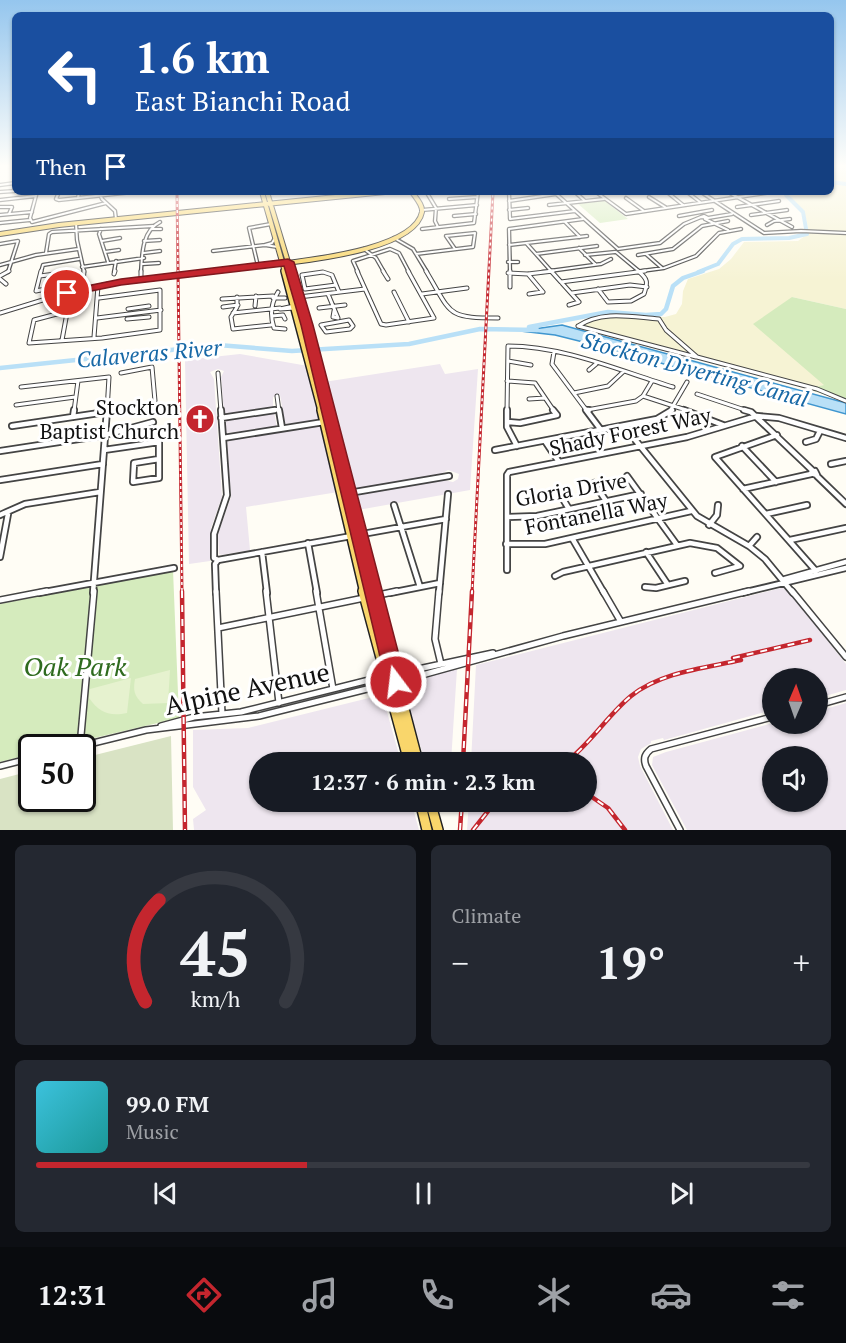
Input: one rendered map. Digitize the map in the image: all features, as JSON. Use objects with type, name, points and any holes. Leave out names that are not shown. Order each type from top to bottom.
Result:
[{"type":"main road","points":[[0,233],[116,218],[261,204]]},
{"type":"main road","points":[[268,204],[271,224],[278,248],[286,263],[295,307],[308,343]]},
{"type":"main road","points":[[268,204],[299,297],[308,343],[407,752]]},
{"type":"main road","points":[[286,263],[364,249],[394,238],[416,225],[422,216],[419,204]]},
{"type":"main road","points":[[0,233],[116,218]]},
{"type":"main road","points":[[313,362],[313,375],[325,398],[327,422]]},
{"type":"main road","points":[[391,679],[415,752]]},
{"type":"main road","points":[[423,812],[427,830]]},
{"type":"main road","points":[[433,812],[438,830]]},
{"type":"street","points":[[31,221],[34,204]]},
{"type":"street","points":[[0,223],[31,221],[106,204],[115,211],[116,218]]},
{"type":"street","points":[[433,204],[438,227]]},
{"type":"street","points":[[509,204],[510,219],[574,211]]},
{"type":"street","points":[[549,205],[566,204],[648,279],[644,294],[639,299],[608,302],[598,289]]},
{"type":"street","points":[[611,204],[624,214],[690,204]]},
{"type":"street","points":[[634,204],[644,211]]},
{"type":"street","points":[[659,204],[665,208]]},
{"type":"street","points":[[718,204],[764,233],[803,231],[846,233]]},
{"type":"street","points":[[737,207],[749,204],[792,227]]},
{"type":"street","points":[[422,210],[477,205],[474,223],[422,229]]},
{"type":"street","points":[[0,207],[12,207],[9,214]]},
{"type":"street","points":[[509,210],[528,208]]},
{"type":"street","points":[[679,216],[712,210]]},
{"type":"street","points":[[751,215],[787,210]]},
{"type":"street","points":[[0,215],[32,212]]},
{"type":"street","points":[[695,213],[728,231]]},
{"type":"street","points":[[454,216],[476,214]]},
{"type":"street","points":[[585,255],[660,243],[684,224],[714,216],[733,214]]},
{"type":"street","points":[[706,218],[728,221]]},
{"type":"street","points":[[638,255],[673,249],[698,228],[706,218]]},
{"type":"street","points":[[510,287],[509,229],[584,219]]},
{"type":"street","points":[[768,225],[789,219]]},
{"type":"street","points":[[141,279],[144,241],[152,228],[160,222]]},
{"type":"street","points":[[564,222],[580,237]]},
{"type":"street","points":[[76,223],[74,237],[79,259],[86,274],[83,281],[84,289]]},
{"type":"street","points":[[258,266],[249,227],[271,224]]},
{"type":"street","points":[[46,253],[51,232],[130,225],[161,229]]},
{"type":"street","points":[[102,227],[99,233],[108,262]]},
{"type":"street","points":[[525,227],[530,233]]},
{"type":"street","points":[[561,282],[662,268],[696,256],[717,235],[741,229]]},
{"type":"street","points":[[416,254],[455,249],[474,246],[475,232],[446,236],[455,249]]},
{"type":"street","points":[[553,234],[559,240]]},
{"type":"street","points":[[509,245],[587,236]]},
{"type":"street","points":[[213,251],[265,245],[272,243],[275,237]]},
{"type":"street","points":[[102,240],[120,238]]},
{"type":"street","points":[[394,238],[410,247],[416,254],[451,312],[461,317],[498,318]]},
{"type":"street","points":[[0,244],[17,240],[7,274],[0,278],[6,284]]},
{"type":"street","points":[[144,241],[160,240]]},
{"type":"street","points":[[527,244],[579,303],[569,305]]},
{"type":"street","points":[[265,245],[278,248]]},
{"type":"street","points":[[536,254],[597,246]]},
{"type":"street","points":[[579,248],[595,265]]},
{"type":"street","points":[[0,265],[46,253],[78,249]]},
{"type":"street","points":[[364,249],[372,255],[388,279]]},
{"type":"street","points":[[390,249],[396,250],[435,317],[381,324],[365,289],[353,261],[390,249]]},
{"type":"street","points":[[105,252],[119,250]]},
{"type":"street","points":[[144,253],[160,251]]},
{"type":"street","points":[[645,254],[662,268]]},
{"type":"street","points":[[82,267],[144,258]]},
{"type":"street","points":[[79,259],[44,265],[36,291],[83,281]]},
{"type":"street","points":[[508,273],[528,274],[551,271],[595,265],[611,259]]},
{"type":"street","points":[[114,274],[116,261]]},
{"type":"street","points":[[143,264],[159,262]]},
{"type":"street","points":[[508,262],[518,262]]},
{"type":"street","points":[[567,262],[573,268]]},
{"type":"street","points":[[0,313],[98,286],[286,263]]},
{"type":"street","points":[[336,285],[305,289],[302,275],[325,272],[332,274],[339,292]]},
{"type":"street","points":[[40,276],[55,274]]},
{"type":"street","points":[[528,274],[543,292],[529,294]]},
{"type":"street","points":[[571,293],[630,285],[647,287]]},
{"type":"street","points":[[94,337],[99,298],[98,286]]},
{"type":"street","points":[[422,294],[467,288]]},
{"type":"street","points":[[299,297],[365,289]]},
{"type":"street","points":[[68,311],[34,320],[29,343],[159,331],[160,290],[99,298]]},
{"type":"street","points":[[255,306],[259,290]]},
{"type":"street","points":[[271,325],[273,297],[278,292]]},
{"type":"street","points":[[394,292],[409,322]]},
{"type":"street","points":[[62,340],[69,301],[64,294]]},
{"type":"street","points":[[222,299],[244,294],[285,298]]},
{"type":"street","points":[[328,294],[333,309],[332,314],[337,320],[350,321],[352,328],[323,331],[322,324],[337,320]]},
{"type":"street","points":[[237,297],[237,305],[232,313],[234,330],[271,325],[274,328],[285,329]]},
{"type":"street","points":[[149,304],[149,318],[126,321],[127,314],[128,306],[149,304]]},
{"type":"street","points":[[224,307],[237,305]]},
{"type":"street","points":[[319,308],[333,309],[345,305]]},
{"type":"street","points":[[232,313],[295,307]]},
{"type":"street","points":[[97,318],[161,310]]},
{"type":"street","points":[[272,316],[283,315],[285,318]]},
{"type":"street","points":[[697,357],[666,330],[659,319],[603,317],[578,326],[817,390],[846,401]]},
{"type":"street","points":[[250,320],[251,328]]},
{"type":"street","points":[[517,446],[508,430],[507,422],[508,346],[524,346],[554,352],[673,387]]},
{"type":"street","points":[[554,352],[552,364],[601,430]]},
{"type":"street","points":[[508,361],[531,365]]},
{"type":"street","points":[[589,370],[596,364]]},
{"type":"street","points":[[12,426],[150,404],[155,400],[152,368],[121,373]]},
{"type":"street","points":[[574,393],[608,387],[619,379],[623,372]]},
{"type":"street","points":[[218,373],[227,495],[214,534],[222,714]]},
{"type":"street","points":[[21,387],[109,377],[94,583],[79,734]]},
{"type":"street","points":[[73,417],[78,381]]},
{"type":"street","points":[[507,381],[534,382],[557,414],[520,423],[507,422]]},
{"type":"street","points":[[587,411],[631,402],[643,396],[652,381]]},
{"type":"street","points":[[495,450],[657,419],[669,413],[675,406],[687,382]]},
{"type":"street","points":[[697,394],[740,406],[757,416],[846,504]]},
{"type":"street","points":[[277,396],[282,429]]},
{"type":"street","points":[[643,396],[710,417],[724,426]]},
{"type":"street","points":[[16,405],[75,397]]},
{"type":"street","points":[[529,399],[545,398]]},
{"type":"street","points":[[221,418],[279,409]]},
{"type":"street","points":[[757,416],[779,418],[846,438]]},
{"type":"street","name":"Shady Forest Way","points":[[507,517],[508,472],[687,437],[757,416]]},
{"type":"street","points":[[0,451],[105,435],[153,422]]},
{"type":"street","points":[[223,438],[327,422]]},
{"type":"street","points":[[624,426],[691,511],[709,525],[749,546],[765,559],[846,657]]},
{"type":"street","points":[[806,442],[816,439],[820,431]]},
{"type":"street","points":[[777,435],[715,456],[816,571]]},
{"type":"street","points":[[545,441],[559,462]]},
{"type":"street","points":[[104,450],[159,442],[159,459],[159,478],[133,482],[134,463],[159,459]]},
{"type":"street","points":[[742,446],[776,482]]},
{"type":"street","points":[[831,464],[846,461]]},
{"type":"street","points":[[0,480],[103,464]]},
{"type":"street","points":[[744,489],[814,474]]},
{"type":"street","points":[[345,494],[449,476]]},
{"type":"street","points":[[627,476],[677,545]]},
{"type":"street","points":[[594,483],[606,501]]},
{"type":"street","points":[[558,491],[569,509]]},
{"type":"street","points":[[0,515],[8,514],[16,507],[26,504],[100,492]]},
{"type":"street","points":[[441,664],[435,639],[448,494]]},
{"type":"street","name":"Gloria Drive","points":[[507,517],[531,517],[641,494]]},
{"type":"street","points":[[838,496],[846,495]]},
{"type":"street","points":[[394,505],[420,587]]},
{"type":"street","points":[[709,525],[717,515],[718,505]]},
{"type":"street","points":[[765,514],[807,505]]},
{"type":"street","name":"Fontanella Way","points":[[506,544],[537,545],[691,511]]},
{"type":"street","points":[[0,557],[8,514]]},
{"type":"street","points":[[507,517],[507,570]]},
{"type":"street","points":[[216,562],[400,525],[446,519]]},
{"type":"street","points":[[789,541],[846,529]]},
{"type":"street","points":[[749,546],[757,537]]},
{"type":"street","points":[[572,538],[621,622]]},
{"type":"street","points":[[308,543],[333,689]]},
{"type":"street","points":[[555,576],[563,572],[646,552],[696,543],[724,552],[740,566],[715,573]]},
{"type":"street","points":[[262,552],[279,703]]},
{"type":"street","points":[[646,552],[668,585]]},
{"type":"street","name":"Alpine Avenue","points":[[784,582],[785,579],[846,562]]},
{"type":"street","points":[[0,600],[174,568]]},
{"type":"street","name":"Alpine Avenue","points":[[96,742],[183,719],[279,703],[333,689],[471,663],[496,653],[846,568]]},
{"type":"street","points":[[645,587],[685,581]]},
{"type":"street","points":[[218,628],[440,583]]},
{"type":"street","name":"Alpine Avenue","points":[[146,730],[259,716],[441,664],[496,653]]},
{"type":"street","points":[[828,702],[846,697]]},
{"type":"street","points":[[680,830],[645,762],[646,753],[651,749],[762,720]]},
{"type":"street","points":[[0,766],[18,762]]},
{"type":"shaded area","points":[[797,204],[846,204],[846,309],[792,297],[825,385],[807,389],[761,374],[578,329],[575,324],[596,317],[665,317],[676,314],[682,304],[683,291],[688,279],[719,269],[731,259],[744,242],[798,241],[809,233],[803,211]]},
{"type":"shaded area","points":[[240,354],[308,366],[321,420],[285,424],[280,395],[273,397],[273,407],[226,414],[224,413],[221,377],[224,371],[218,369],[210,372],[214,379],[222,497],[211,528],[210,561],[189,564],[185,360]]},
{"type":"shaded area","points":[[440,364],[445,374],[478,369],[470,490],[358,510],[354,495],[443,480],[453,482],[458,479],[459,474],[448,470],[441,474],[353,489],[324,382]]},
{"type":"shaded area","points":[[274,412],[277,427],[226,433],[226,419]]},
{"type":"shaded area","points":[[322,426],[338,492],[246,507],[250,550],[219,554],[218,534],[231,497],[227,440]]},
{"type":"shaded area","points":[[785,587],[846,664],[846,690],[828,695],[828,668],[762,668],[762,713],[664,740],[663,738],[651,741],[641,749],[638,757],[640,766],[673,830],[467,830],[468,812],[597,812],[597,752],[472,752],[476,665]]},
{"type":"shaded area","points":[[457,669],[452,752],[422,752],[403,687],[408,682]]},
{"type":"shaded area","points":[[377,696],[384,701],[398,752],[249,752],[249,812],[414,812],[419,830],[194,830],[193,819],[206,810],[193,787],[193,730],[248,728]]},
{"type":"shaded area","points":[[846,703],[846,830],[687,830],[652,765],[653,757],[762,726],[762,734],[828,734],[828,708]]},
{"type":"green space","points":[[578,204],[608,204],[628,219],[600,223]]},
{"type":"green space","points":[[792,297],[846,309],[846,401],[807,389],[824,385],[753,324]]},
{"type":"green space","name":"Oak Park","points":[[173,570],[179,718],[96,738],[96,734],[18,734],[18,757],[0,762],[0,604]]},
{"type":"green space","points":[[170,670],[168,703],[143,704],[135,693],[135,679]]},
{"type":"green space","points":[[131,678],[127,713],[110,714],[97,707],[89,698],[90,689]]},
{"type":"green space","points":[[171,736],[173,830],[0,830],[0,779],[18,774],[18,812],[96,812],[96,755]]},
{"type":"water","name":"Stockton Diverting Canal","points":[[562,325],[846,403],[846,414],[595,345],[555,335],[520,331]]},
{"type":"waterway","name":"Calaveras River","points":[[698,272],[718,264],[733,244],[742,239],[789,238],[807,234],[803,212],[795,204]]},
{"type":"waterway","name":"Calaveras River","points":[[529,327],[608,312],[661,314],[666,309],[673,286],[683,278],[703,271]]},
{"type":"waterway","name":"Calaveras River","points":[[0,368],[218,345],[292,351],[409,344],[480,329],[537,330]]},
{"type":"railway","points":[[177,204],[182,593]]},
{"type":"railway","points":[[472,593],[492,204]]},
{"type":"railway","points":[[182,591],[185,830]]},
{"type":"railway","points":[[464,752],[472,591]]},
{"type":"railway","points":[[733,658],[810,640]]},
{"type":"railway","points":[[577,752],[622,704],[643,688],[669,676],[741,660]]},
{"type":"railway","points":[[597,800],[608,808],[625,830]]},
{"type":"railway","points":[[460,830],[461,812]]},
{"type":"railway","points":[[473,830],[487,812]]},
{"type":"place","name":"Stockton Baptist Church","points":[[200,419]]},
{"type":"route","points":[[67,293],[121,282],[288,262],[307,325],[396,682]]}]
